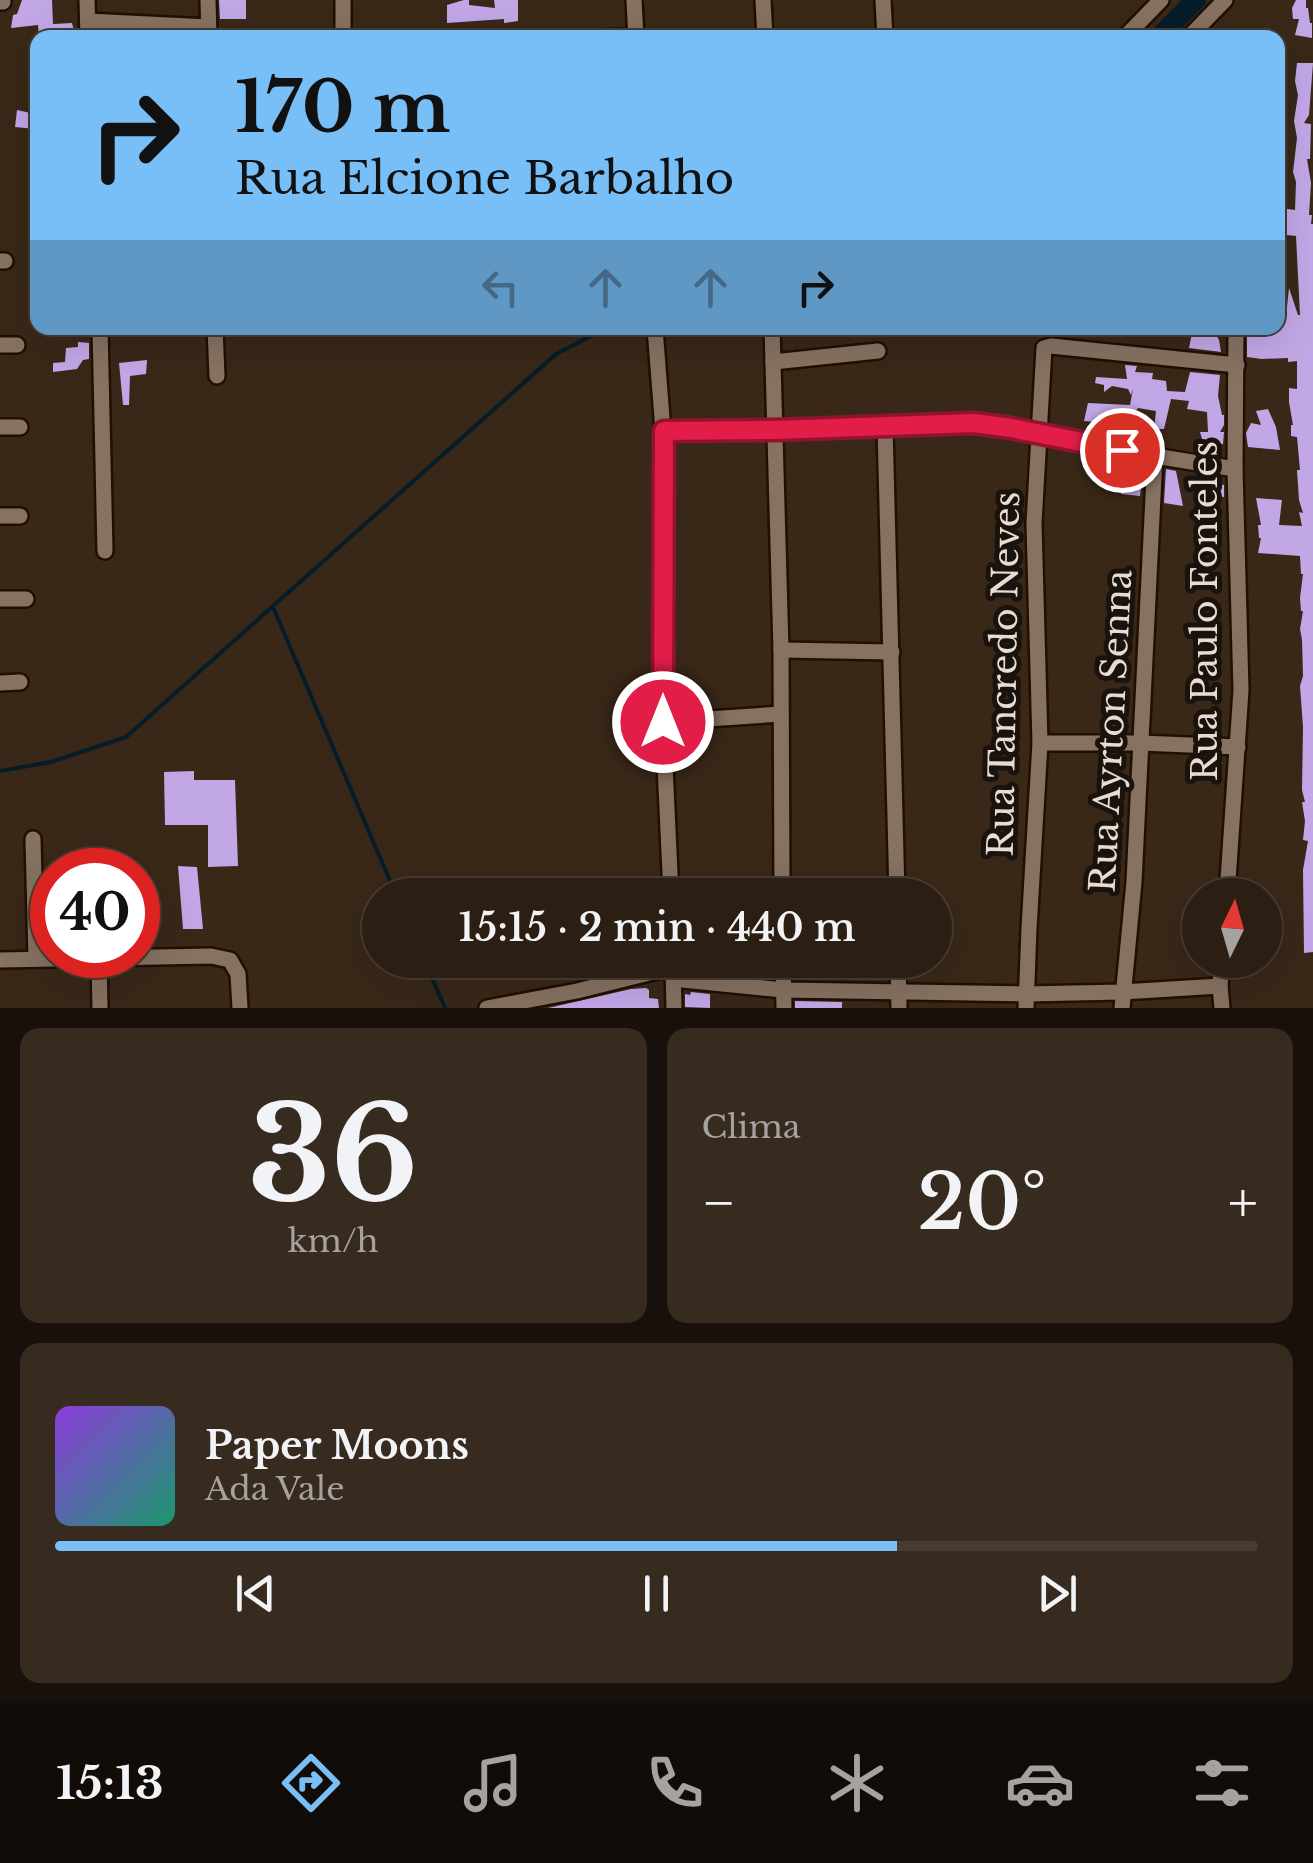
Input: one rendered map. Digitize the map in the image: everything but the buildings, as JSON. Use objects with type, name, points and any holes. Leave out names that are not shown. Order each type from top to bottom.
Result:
[{"type":"street","points":[[87,0],[88,29],[128,30]]},
{"type":"street","points":[[208,0],[208,30]]},
{"type":"street","points":[[342,0],[342,30]]},
{"type":"street","points":[[634,0],[636,30]]},
{"type":"street","points":[[763,0],[765,30]]},
{"type":"street","points":[[883,0],[884,30]]},
{"type":"street","points":[[1132,30],[1161,0]]},
{"type":"street","points":[[1196,30],[1224,0]]},
{"type":"street","points":[[100,335],[105,551]]},
{"type":"street","points":[[215,335],[217,376]]},
{"type":"street","points":[[660,335],[664,431],[663,722],[670,878]]},
{"type":"street","points":[[772,335],[781,650],[782,878]]},
{"type":"street","name":"Rua Paulo Fonteles","points":[[1228,878],[1240,690],[1236,335]]},
{"type":"street","points":[[0,345],[17,345]]},
{"type":"street","name":"Rua Tancredo Neves","points":[[1026,1001],[1040,743],[1034,523],[1044,348],[1236,365]]},
{"type":"street","points":[[773,362],[878,350]]},
{"type":"street","points":[[664,431],[974,423],[1236,469]]},
{"type":"street","points":[[0,427],[20,426]]},
{"type":"street","points":[[885,427],[896,878]]},
{"type":"street","name":"Rua Ayrton Senna","points":[[1122,1000],[1134,882],[1155,456]]},
{"type":"street","points":[[0,516],[20,516]]},
{"type":"street","points":[[0,599],[26,598]]},
{"type":"street","points":[[781,650],[892,652]]},
{"type":"street","points":[[0,683],[20,682]]},
{"type":"street","points":[[663,722],[781,714]]},
{"type":"street","points":[[1040,743],[1238,748]]},
{"type":"street","points":[[33,839],[33,848]]},
{"type":"street","points":[[160,957],[211,956],[230,960],[238,974],[240,1008]]},
{"type":"street","points":[[0,960],[30,959]]},
{"type":"street","points":[[99,978],[100,1008]]},
{"type":"street","points":[[487,1008],[633,978]]},
{"type":"street","points":[[673,978],[674,1008]]},
{"type":"street","points":[[720,978],[783,990],[898,999],[1122,1000],[1220,986]]},
{"type":"street","points":[[783,978],[784,1008]]},
{"type":"street","points":[[1221,978],[1222,1008]]},
{"type":"street","points":[[576,991],[577,1008]]},
{"type":"waterway","points":[[1166,30],[1196,0]]},
{"type":"waterway","points":[[0,771],[51,762],[126,737],[556,354],[593,335]]},
{"type":"waterway","points":[[273,607],[389,878]]},
{"type":"waterway","points":[[432,978],[445,1008]]},
{"type":"route","points":[[663,722],[664,431],[974,423],[1122,450]]}]
